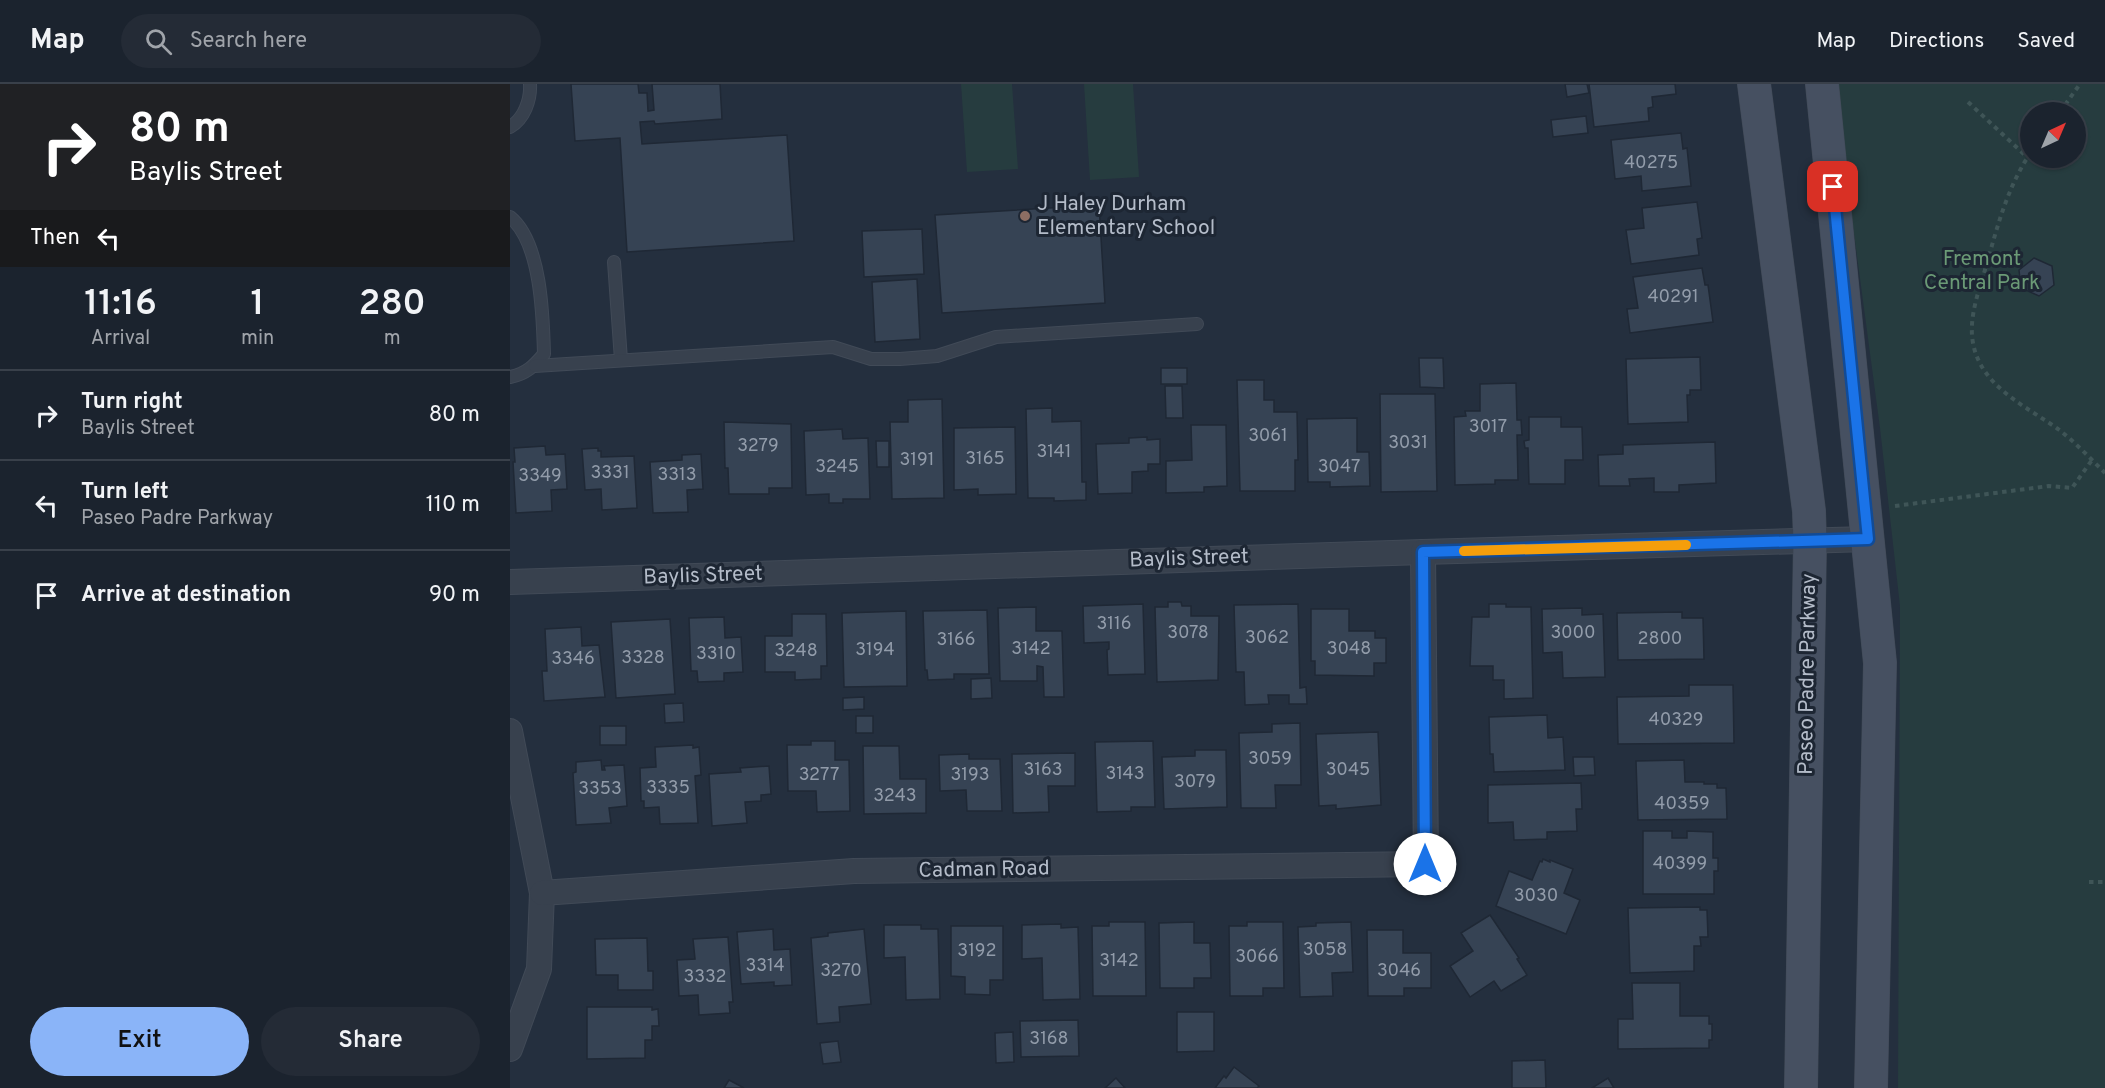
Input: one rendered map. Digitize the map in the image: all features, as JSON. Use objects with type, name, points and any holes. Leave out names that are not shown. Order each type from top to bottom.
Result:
[{"type":"main road","name":"Paseo Padre Parkway","points":[[1754,84],[1809,511],[1802,1088]]},
{"type":"main road","points":[[1822,84],[1880,663],[1871,1088]]},
{"type":"street","name":"Baylis Street","points":[[510,582],[1868,539]]},
{"type":"street","name":"Cadman Road","points":[[542,893],[855,871],[1425,864],[1423,552]]},
{"type":"street","points":[[510,731],[542,893],[539,969],[510,1049]]},
{"type":"lane","points":[[510,127],[518,123],[525,111],[531,91],[530,84]]},
{"type":"lane","points":[[510,217],[525,233],[532,249],[543,319],[544,354],[535,366],[522,375],[510,377]]},
{"type":"lane","points":[[614,262],[621,360]]},
{"type":"lane","points":[[535,366],[833,347],[871,359],[900,359],[937,356],[996,337],[1197,324]]},
{"type":"path","points":[[2067,102],[2080,84]]},
{"type":"path","points":[[1968,102],[2020,150]]},
{"type":"path","points":[[2022,168],[2007,197],[1996,230],[1973,314],[1973,343],[1982,366],[1998,387],[2057,428],[2105,473]]},
{"type":"path","points":[[1897,506],[2049,486],[2072,488],[2092,460]]},
{"type":"path","points":[[2089,882],[2105,882]]},
{"type":"green space","points":[[961,84],[1012,84],[1018,169],[967,172]]},
{"type":"green space","points":[[1084,84],[1133,84],[1139,177],[1090,180]]},
{"type":"green space","name":"Fremont Central Park","points":[[1834,84],[2105,84],[2105,1088],[1898,1088],[1900,606],[1880,428]]},
{"type":"building","points":[[571,84],[638,84],[639,93],[647,93],[648,111],[654,110],[652,84],[720,84],[722,119],[655,124],[654,121],[640,122],[642,144],[787,135],[794,241],[627,252],[620,138],[575,141]]},
{"type":"building","points":[[1565,84],[1587,84],[1589,93],[1567,97]]},
{"type":"building","points":[[1589,84],[1675,84],[1676,94],[1652,97],[1653,107],[1648,108],[1649,121],[1594,127]]},
{"type":"building","points":[[1586,116],[1588,133],[1553,137],[1551,120]]},
{"type":"building","points":[[1681,133],[1683,149],[1687,148],[1691,186],[1642,191],[1641,176],[1615,179],[1611,140]]},
{"type":"building","points":[[1697,202],[1702,238],[1697,239],[1699,255],[1631,264],[1626,230],[1644,228],[1642,208]]},
{"type":"building","points":[[1099,205],[1105,303],[942,313],[935,215]]},
{"type":"building","points":[[922,229],[924,274],[864,277],[862,231]]},
{"type":"building","points":[[2034,258],[2052,266],[2054,285],[2039,296],[2021,288],[2019,270]]},
{"type":"building","points":[[1702,268],[1705,285],[1708,285],[1713,322],[1630,333],[1627,309],[1638,308],[1633,277]]},
{"type":"building","points":[[917,279],[920,339],[875,342],[872,282]]},
{"type":"building","points":[[1700,357],[1701,390],[1690,390],[1690,395],[1687,395],[1688,422],[1628,424],[1626,359]]},
{"type":"building","points":[[1419,358],[1443,358],[1444,388],[1420,387]]},
{"type":"building","points":[[1161,368],[1187,368],[1187,384],[1161,384]]},
{"type":"building","points":[[1237,380],[1264,380],[1264,400],[1274,400],[1274,412],[1297,412],[1298,460],[1295,460],[1295,491],[1240,491]]},
{"type":"building","points":[[1516,383],[1517,420],[1521,420],[1522,435],[1517,435],[1518,480],[1495,480],[1495,484],[1455,485],[1454,417],[1466,416],[1465,411],[1480,411],[1480,384]]},
{"type":"building","points":[[1165,386],[1182,386],[1183,418],[1166,418]]},
{"type":"building","points":[[1380,394],[1435,394],[1437,491],[1381,492]]},
{"type":"building","points":[[942,399],[944,498],[892,499],[890,422],[908,422],[908,400]]},
{"type":"building","points":[[1052,408],[1052,422],[1081,421],[1082,482],[1086,482],[1086,500],[1054,501],[1054,498],[1028,498],[1026,409]]},
{"type":"building","points":[[1529,417],[1561,417],[1561,427],[1582,427],[1583,460],[1565,460],[1565,484],[1529,484],[1528,448],[1525,448],[1524,441],[1529,440]]},
{"type":"building","points":[[1357,418],[1357,452],[1369,452],[1370,486],[1330,487],[1330,482],[1308,482],[1307,419]]},
{"type":"building","points":[[724,422],[791,424],[792,488],[769,488],[769,494],[729,494],[728,468],[725,468]]},
{"type":"building","points":[[1191,425],[1226,425],[1227,486],[1204,487],[1204,492],[1166,493],[1166,461],[1192,460]]},
{"type":"building","points":[[1015,427],[1016,494],[978,495],[978,489],[954,490],[954,428]]},
{"type":"building","points":[[842,429],[843,439],[868,438],[870,499],[843,499],[843,503],[829,503],[829,494],[806,495],[804,431]]},
{"type":"building","points":[[1147,437],[1147,440],[1160,439],[1160,464],[1148,464],[1148,471],[1132,472],[1132,493],[1098,494],[1096,444],[1129,443],[1129,438]]},
{"type":"building","points":[[876,441],[889,441],[889,467],[877,467]]},
{"type":"building","points":[[1715,442],[1716,483],[1679,485],[1679,492],[1654,492],[1654,478],[1629,479],[1630,486],[1599,486],[1598,455],[1623,454],[1623,445]]},
{"type":"building","points":[[545,446],[546,455],[565,454],[567,489],[551,490],[552,511],[516,513],[514,448]]},
{"type":"building","points":[[598,448],[598,451],[601,451],[601,457],[634,456],[637,508],[602,510],[601,489],[585,490],[582,449]]},
{"type":"building","points":[[701,454],[703,489],[687,490],[688,512],[653,513],[650,462],[682,460],[682,455]]},
{"type":"building","points":[[1168,602],[1181,602],[1182,606],[1191,606],[1191,616],[1219,616],[1218,680],[1157,682],[1155,607],[1168,607]]},
{"type":"building","points":[[1143,604],[1145,674],[1108,675],[1109,642],[1084,643],[1083,606]]},
{"type":"building","points":[[1298,604],[1300,688],[1306,687],[1307,704],[1289,704],[1289,695],[1268,695],[1269,704],[1245,705],[1244,672],[1236,672],[1234,605]]},
{"type":"building","points":[[1489,604],[1531,607],[1533,698],[1504,699],[1504,680],[1493,680],[1493,666],[1470,666],[1472,617],[1489,617]]},
{"type":"building","points":[[1036,607],[1036,631],[1062,631],[1064,697],[1044,697],[1043,667],[1037,666],[1037,681],[1000,681],[998,608]]},
{"type":"building","points":[[1582,608],[1582,615],[1603,614],[1605,677],[1563,678],[1562,652],[1543,653],[1542,609]]},
{"type":"building","points":[[1311,609],[1349,609],[1349,631],[1375,631],[1375,638],[1386,638],[1386,663],[1374,663],[1374,676],[1315,675],[1315,661],[1311,661]]},
{"type":"building","points":[[987,610],[989,674],[954,674],[954,679],[928,680],[927,670],[925,670],[923,611]]},
{"type":"building","points":[[906,611],[907,686],[844,687],[842,613]]},
{"type":"building","points":[[1682,612],[1682,618],[1703,618],[1704,659],[1618,660],[1617,613]]},
{"type":"building","points":[[792,614],[826,614],[827,666],[821,666],[821,679],[795,680],[795,672],[765,672],[765,636],[792,636]]},
{"type":"building","points":[[724,617],[725,638],[741,637],[743,672],[724,673],[724,681],[698,682],[697,671],[691,671],[689,618]]},
{"type":"building","points":[[670,619],[675,694],[616,698],[611,622]]},
{"type":"building","points":[[581,627],[582,646],[599,645],[605,697],[544,701],[542,671],[547,671],[545,629]]},
{"type":"building","points":[[991,678],[992,698],[971,699],[971,679]]},
{"type":"building","points":[[1689,685],[1733,685],[1734,743],[1618,744],[1617,697],[1689,696]]},
{"type":"building","points":[[864,697],[864,709],[843,710],[843,698]]},
{"type":"building","points":[[683,703],[684,722],[665,723],[664,704]]},
{"type":"building","points":[[1547,715],[1548,738],[1563,737],[1565,770],[1494,772],[1493,754],[1490,754],[1489,717]]},
{"type":"building","points":[[856,716],[873,716],[873,733],[856,733]]},
{"type":"building","points":[[1300,723],[1301,785],[1275,785],[1276,808],[1241,808],[1239,733],[1272,732],[1272,724]]},
{"type":"building","points":[[600,726],[626,726],[626,745],[600,745]]},
{"type":"building","points":[[1378,732],[1381,805],[1336,809],[1336,805],[1319,806],[1316,734]]},
{"type":"building","points":[[811,741],[835,741],[835,760],[849,760],[850,811],[817,812],[816,791],[788,791],[787,745],[811,745]]},
{"type":"building","points":[[1153,741],[1155,807],[1131,807],[1131,811],[1097,812],[1095,742]]},
{"type":"building","points":[[693,745],[693,748],[699,747],[701,775],[695,776],[698,823],[660,824],[659,807],[644,808],[644,801],[641,801],[640,768],[656,767],[655,747]]},
{"type":"building","points":[[863,746],[899,746],[900,779],[926,779],[926,813],[864,814]]},
{"type":"building","points":[[1195,750],[1226,750],[1227,807],[1164,809],[1162,757],[1195,756]]},
{"type":"building","points":[[1075,753],[1075,786],[1048,786],[1049,812],[1013,813],[1012,754]]},
{"type":"building","points":[[969,754],[969,759],[1000,759],[1002,811],[967,811],[966,790],[940,791],[939,755]]},
{"type":"building","points":[[1573,757],[1594,757],[1595,775],[1574,776]]},
{"type":"building","points":[[601,760],[602,770],[605,770],[604,766],[624,765],[627,806],[609,808],[611,823],[576,825],[573,773],[576,772],[576,762]]},
{"type":"building","points":[[1684,760],[1685,782],[1704,782],[1704,784],[1717,784],[1717,788],[1726,788],[1727,819],[1638,820],[1636,761]]},
{"type":"building","points":[[769,766],[771,794],[761,795],[761,801],[745,802],[747,823],[712,826],[709,774],[741,772],[740,768]]},
{"type":"building","points":[[1581,783],[1582,809],[1576,809],[1577,831],[1547,832],[1547,839],[1514,840],[1513,822],[1488,823],[1488,785]]},
{"type":"building","points":[[1643,831],[1672,831],[1672,838],[1687,838],[1687,831],[1713,832],[1713,858],[1718,858],[1718,871],[1714,871],[1714,894],[1643,894]]},
{"type":"building","points":[[1543,859],[1573,869],[1564,893],[1580,900],[1566,934],[1496,906],[1509,871],[1532,880]]},
{"type":"building","points":[[1700,907],[1700,910],[1707,910],[1708,937],[1700,937],[1701,946],[1694,946],[1694,971],[1630,973],[1628,908]]},
{"type":"building","points":[[1490,915],[1519,958],[1517,959],[1527,975],[1501,991],[1494,981],[1470,997],[1450,966],[1473,951],[1461,933]]},
{"type":"building","points":[[1109,922],[1145,922],[1146,996],[1093,996],[1092,926],[1109,926]]},
{"type":"building","points":[[1194,922],[1194,943],[1210,943],[1211,978],[1194,978],[1194,988],[1160,988],[1159,923]]},
{"type":"building","points":[[1247,922],[1283,922],[1284,988],[1263,988],[1263,996],[1230,996],[1229,926],[1247,926]]},
{"type":"building","points":[[1351,922],[1353,972],[1332,973],[1333,996],[1300,997],[1298,927],[1316,926],[1316,923]]},
{"type":"building","points":[[1061,924],[1061,928],[1078,927],[1080,999],[1043,1000],[1042,958],[1022,959],[1022,925]]},
{"type":"building","points":[[884,925],[921,925],[921,929],[938,929],[940,999],[906,1000],[905,957],[884,958]]},
{"type":"building","points":[[951,926],[1003,926],[1003,980],[990,980],[990,995],[965,994],[965,977],[951,976]]},
{"type":"building","points":[[773,929],[774,950],[790,949],[792,985],[774,986],[774,982],[741,984],[737,932]]},
{"type":"building","points":[[864,929],[871,1004],[839,1007],[840,1022],[817,1024],[811,938],[828,936],[828,933]]},
{"type":"building","points":[[1367,930],[1403,930],[1403,953],[1431,953],[1431,988],[1404,988],[1404,996],[1368,996]]},
{"type":"building","points":[[728,937],[733,1002],[729,1002],[730,1013],[699,1015],[698,995],[679,996],[677,960],[695,959],[693,939]]},
{"type":"building","points":[[647,938],[648,971],[653,971],[653,990],[618,990],[618,975],[596,975],[595,939]]},
{"type":"building","points":[[1632,983],[1680,983],[1680,1016],[1709,1016],[1709,1024],[1712,1024],[1712,1040],[1709,1040],[1709,1048],[1618,1049],[1618,1019],[1633,1019]]},
{"type":"building","points":[[587,1007],[652,1007],[652,1010],[658,1009],[659,1026],[652,1026],[652,1040],[645,1040],[645,1058],[587,1059]]},
{"type":"building","points":[[1177,1012],[1214,1012],[1214,1051],[1177,1052]]},
{"type":"building","points":[[1078,1020],[1079,1056],[1021,1057],[1020,1021]]},
{"type":"building","points":[[1013,1032],[1014,1062],[996,1063],[995,1033]]},
{"type":"building","points":[[838,1041],[841,1062],[823,1064],[820,1043]]},
{"type":"building","points":[[1545,1060],[1546,1088],[1512,1088],[1512,1061]]},
{"type":"building","points":[[1234,1067],[1259,1086],[1257,1088],[1215,1088]]},
{"type":"building","points":[[1116,1078],[1125,1088],[1105,1088]]},
{"type":"building","points":[[1608,1078],[1614,1088],[1592,1088]]},
{"type":"building","points":[[729,1080],[744,1088],[724,1088]]},
{"type":"slow traffic","points":[[1464,551],[1686,545]]},
{"type":"place","name":"J Haley Durham Elementary School","points":[[1025,216]]},
{"type":"route","points":[[1425,864],[1423,552],[1868,539],[1833,187]]}]
